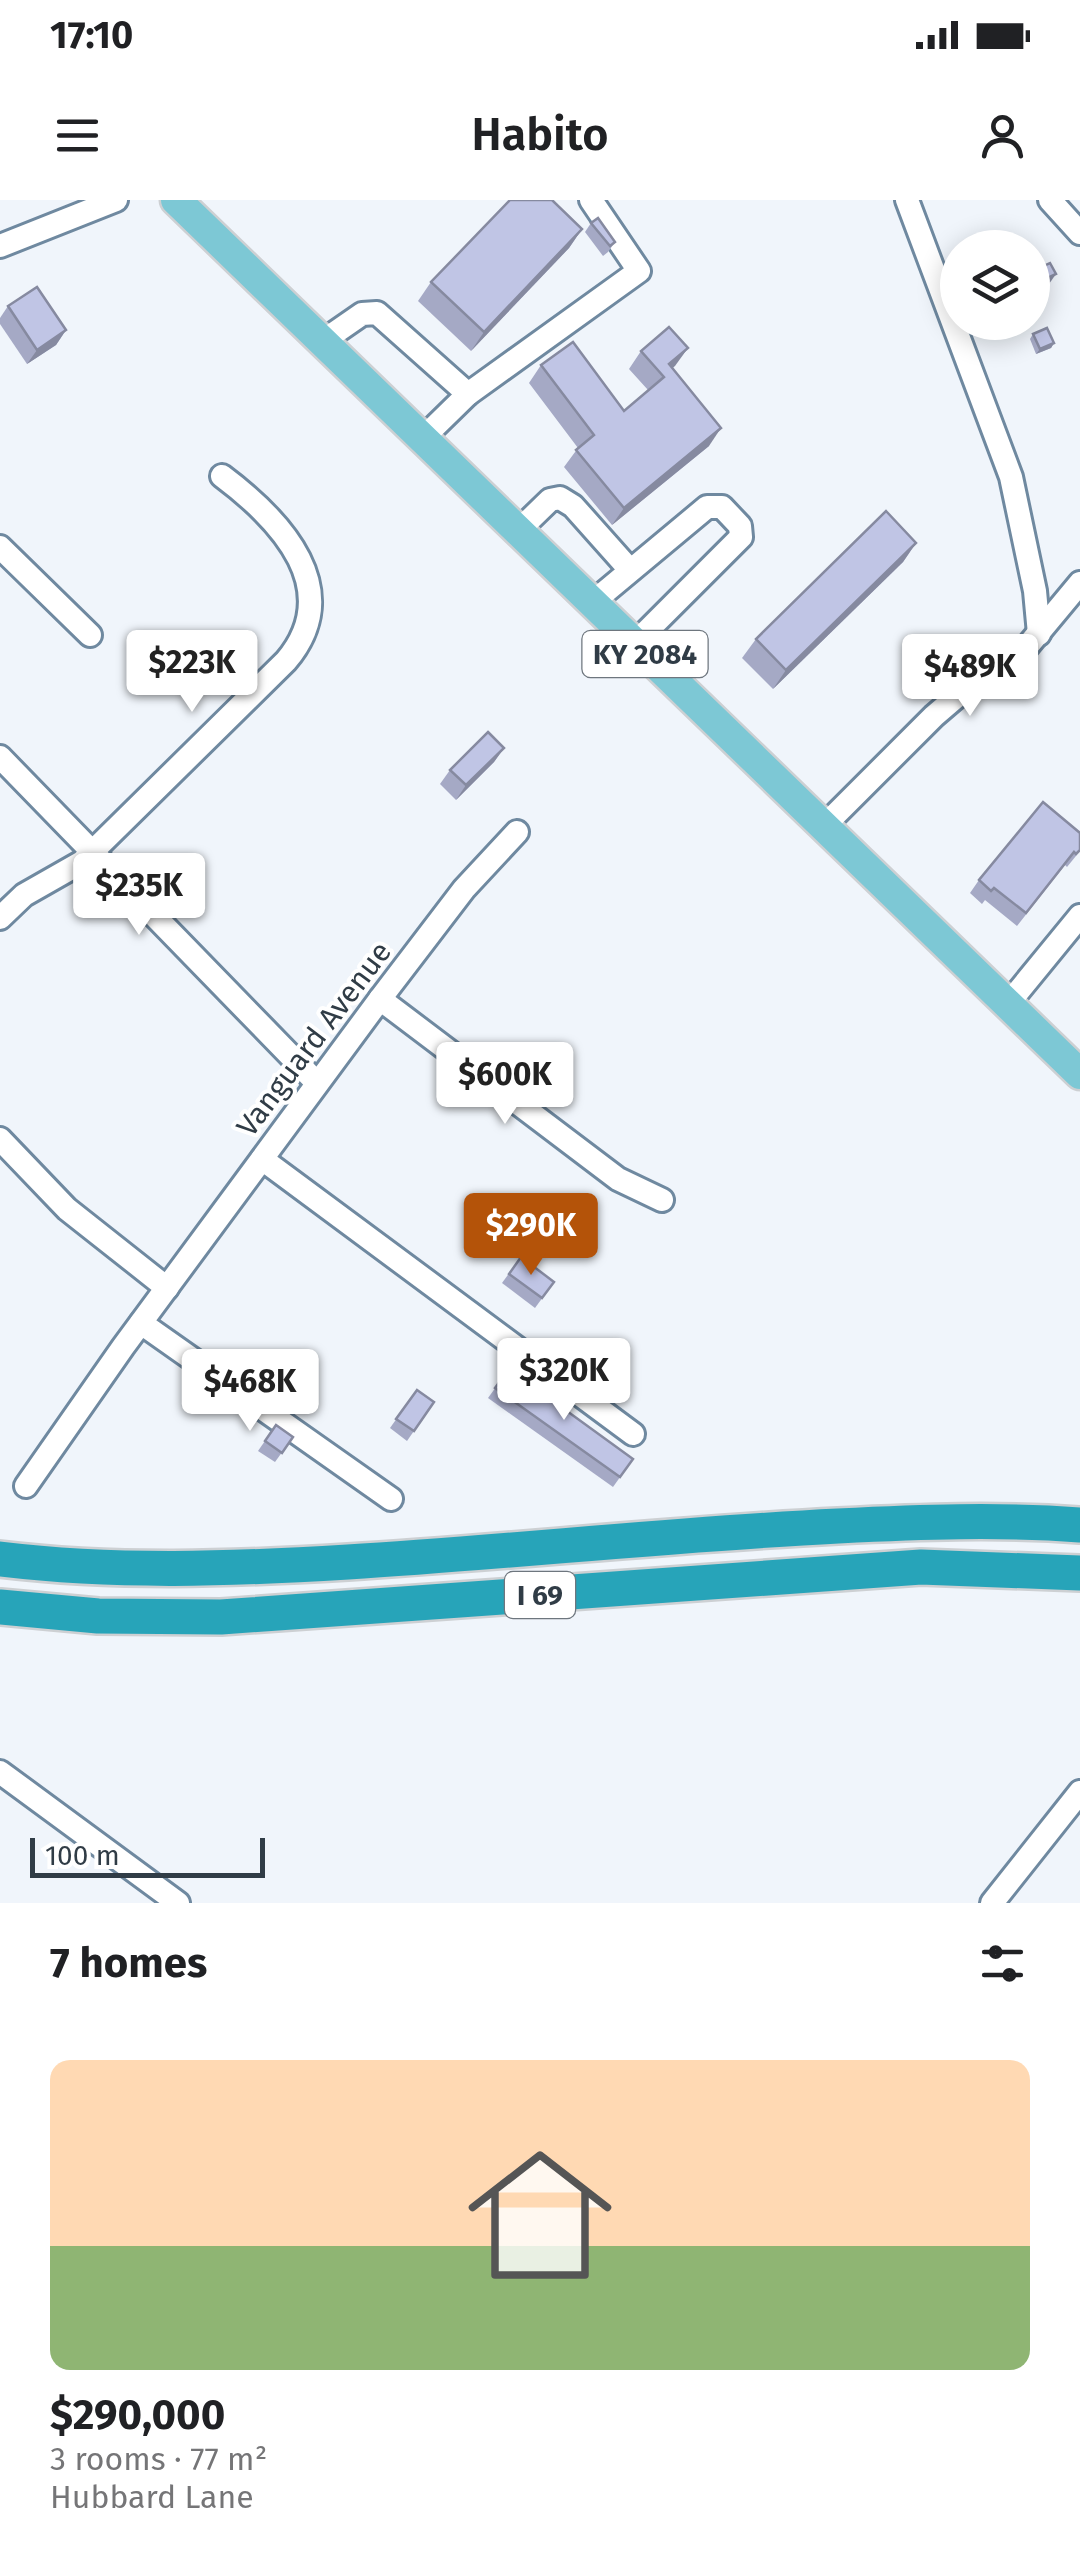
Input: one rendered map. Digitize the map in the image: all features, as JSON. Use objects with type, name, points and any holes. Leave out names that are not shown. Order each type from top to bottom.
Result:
[{"type":"highway","name":"I 69","points":[[0,1559],[63,1566],[207,1569],[403,1558],[733,1531],[952,1520],[1080,1526]]},
{"type":"highway","name":"I 69","points":[[0,1607],[98,1616],[221,1617],[922,1567],[1080,1573]]},
{"type":"main road","name":"KY 2084","points":[[176,200],[1080,1074]]},
{"type":"street","points":[[0,246],[116,200]]},
{"type":"street","points":[[423,438],[468,394],[640,271],[591,200]]},
{"type":"street","points":[[907,200],[1012,477],[1035,591],[1039,634]]},
{"type":"street","points":[[1050,200],[1080,233]]},
{"type":"street","points":[[323,341],[362,314],[377,312],[468,394]]},
{"type":"street","points":[[0,918],[24,894],[70,870],[92,852],[286,660],[303,638],[312,594],[303,565],[264,515],[222,476]]},
{"type":"street","points":[[519,530],[550,500],[560,498],[572,506],[630,570]]},
{"type":"street","points":[[593,602],[707,507],[722,507],[740,526],[741,537],[634,644]]},
{"type":"street","points":[[0,548],[90,635]]},
{"type":"street","points":[[824,826],[934,716],[962,692],[1016,660],[1080,584]]},
{"type":"street","points":[[0,757],[317,1083]]},
{"type":"street","name":"Vanguard Avenue","points":[[141,1323],[464,889],[517,832]]},
{"type":"street","points":[[1008,1004],[1080,916]]},
{"type":"street","points":[[380,999],[618,1178],[662,1200]]},
{"type":"street","points":[[0,1139],[67,1209],[167,1288]]},
{"type":"street","points":[[262,1159],[633,1434]]},
{"type":"street","points":[[26,1486],[141,1323],[391,1500]]},
{"type":"street","points":[[0,1772],[178,1903]]},
{"type":"street","points":[[992,1903],[1080,1792]]},
{"type":"building","points":[[510,200],[552,200],[582,229],[484,332],[431,282]]},
{"type":"building","points":[[598,218],[615,242],[610,246],[591,223]]},
{"type":"building","points":[[37,287],[66,330],[37,350],[8,306]]},
{"type":"building","points":[[669,327],[688,348],[669,364],[721,428],[624,508],[576,450],[594,435],[541,365],[573,342],[624,411],[664,377],[641,351]]},
{"type":"building","points":[[1050,334],[1054,343],[1040,349],[1036,340],[1050,340]]},
{"type":"building","points":[[886,511],[916,543],[786,670],[756,639]]},
{"type":"building","points":[[488,732],[504,748],[466,785],[450,770]]},
{"type":"building","points":[[1043,802],[1080,833],[1080,850],[1074,852],[1026,913],[979,880]]},
{"type":"building","points":[[521,1257],[554,1282],[542,1298],[509,1274]]},
{"type":"building","points":[[509,1369],[633,1459],[620,1477],[495,1388]]},
{"type":"building","points":[[417,1390],[434,1402],[414,1431],[396,1419]]},
{"type":"building","points":[[276,1425],[293,1437],[282,1453],[265,1441]]}]
